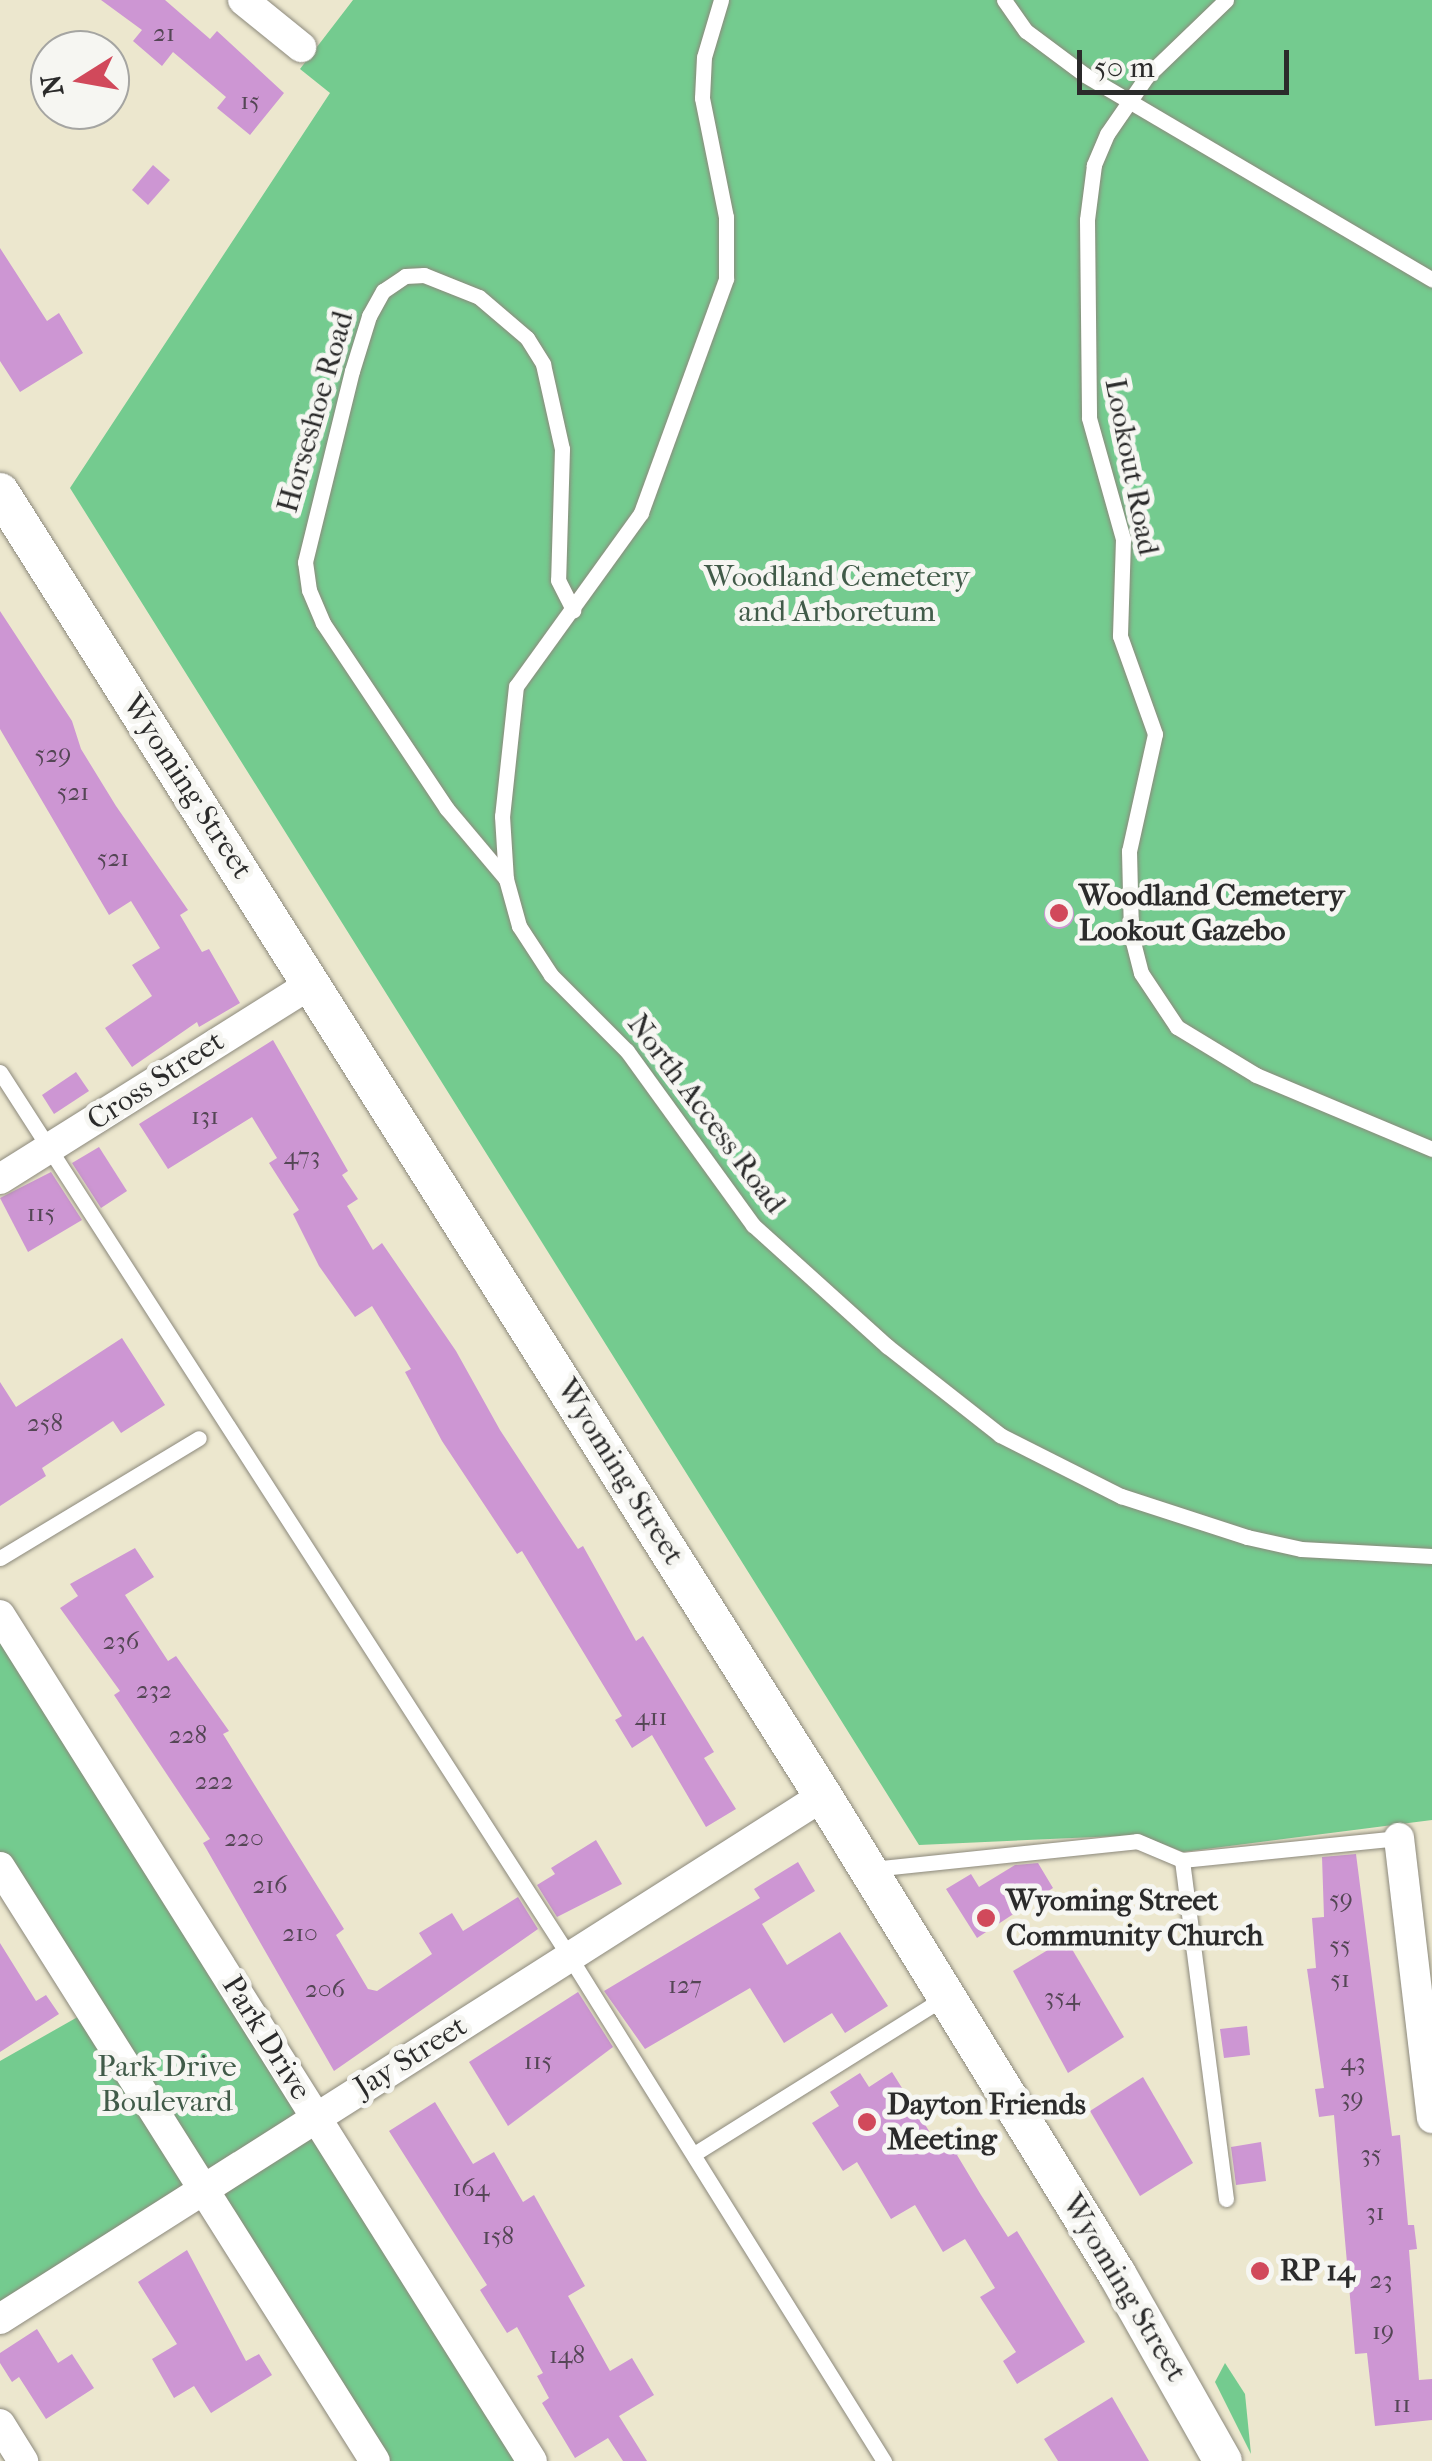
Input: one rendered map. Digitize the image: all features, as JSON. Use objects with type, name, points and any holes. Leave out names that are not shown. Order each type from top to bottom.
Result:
[{"type":"street","points":[[244,0],[301,47]]},
{"type":"street","name":"Wyoming Street","points":[[0,492],[823,1796],[1223,2461]]},
{"type":"street","name":"Cross Street","points":[[0,1180],[313,983]]},
{"type":"street","name":"Park Drive","points":[[0,1615],[532,2461]]},
{"type":"street","name":"Jay Street","points":[[0,2318],[823,1796]]},
{"type":"street","points":[[1399,1838],[1432,2118]]},
{"type":"street","points":[[0,1867],[374,2461]]},
{"type":"street","points":[[0,2424],[23,2461]]},
{"type":"lane","name":"North Access Road","points":[[720,0],[704,57],[702,98],[726,218],[726,279],[655,483],[625,541],[527,664],[513,698],[502,816],[506,879],[519,926],[540,962],[627,1050],[753,1225],[990,1428],[1104,1489],[1247,1537],[1301,1549],[1432,1556]]},
{"type":"lane","points":[[1004,0],[1030,35],[1128,100],[1432,279]]},
{"type":"lane","name":"Lookout Road","points":[[1226,0],[1128,100],[1094,165],[1084,328],[1090,418],[1123,539],[1120,636],[1155,734],[1129,851],[1135,954],[1177,1027],[1198,1041],[1356,1122],[1432,1149]]},
{"type":"lane","name":"Horseshoe Road","points":[[506,879],[447,809],[324,623],[309,590],[305,562],[352,371],[369,316],[383,291],[404,276],[424,275],[480,297],[528,338],[543,364],[562,448],[558,580],[572,610]]},
{"type":"lane","points":[[0,1072],[570,1959],[884,2461]]},
{"type":"lane","points":[[0,1558],[199,1438]]},
{"type":"lane","points":[[868,1869],[1137,1841],[1182,1860],[1399,1838]]},
{"type":"lane","points":[[1182,1860],[1226,2198]]},
{"type":"lane","points":[[694,2154],[946,1996]]},
{"type":"green space","name":"Woodland Cemetery and Arboretum","points":[[353,0],[1432,0],[1432,1820],[1183,1852],[1140,1835],[919,1845],[70,488],[330,93],[300,69]]},
{"type":"green space","name":"Park Drive Boulevard","points":[[0,1615],[532,2461],[375,2461],[203,2188],[0,2319],[0,2061],[90,2010],[0,1867]]},
{"type":"green space","points":[[1225,2363],[1245,2394],[1251,2454],[1215,2382]]},
{"type":"building","points":[[101,0],[165,0],[210,39],[217,31],[284,93],[250,135],[217,108],[226,97],[173,52],[162,66],[133,41],[142,30]]},
{"type":"building","points":[[153,165],[170,180],[148,205],[132,190]]},
{"type":"building","points":[[0,248],[47,321],[59,313],[83,353],[20,392],[0,361]]},
{"type":"building","points":[[0,611],[72,721],[81,749],[116,806],[188,910],[180,915],[202,952],[209,949],[240,1003],[199,1027],[197,1022],[132,1067],[105,1028],[152,996],[132,965],[160,948],[131,901],[109,915],[0,729]]},
{"type":"building","name":"Woodland Cemetery Lookout Gazebo","points":[[1059,899],[1073,908],[1074,914],[1065,928],[1059,929],[1045,920],[1044,914],[1053,900]]},
{"type":"building","points":[[273,1040],[348,1171],[342,1175],[358,1199],[347,1206],[373,1250],[382,1243],[456,1351],[500,1430],[578,1549],[583,1546],[636,1641],[643,1636],[714,1752],[704,1758],[736,1809],[706,1827],[652,1735],[632,1748],[615,1720],[622,1716],[522,1551],[517,1554],[442,1441],[405,1372],[411,1369],[372,1306],[355,1317],[319,1266],[293,1214],[299,1210],[269,1163],[277,1158],[252,1117],[168,1169],[139,1124]]},
{"type":"building","points":[[76,1072],[89,1091],[54,1114],[42,1095]]},
{"type":"building","points":[[99,1147],[127,1191],[101,1208],[72,1163]]},
{"type":"building","points":[[51,1172],[82,1220],[28,1252],[0,1198]]},
{"type":"building","points":[[122,1338],[165,1405],[121,1433],[113,1421],[42,1468],[46,1476],[0,1506],[0,1382],[16,1407]]},
{"type":"building","points":[[135,1548],[154,1577],[125,1595],[168,1661],[176,1656],[229,1731],[223,1734],[344,1929],[336,1935],[368,1989],[377,1991],[432,1954],[419,1933],[452,1913],[463,1931],[518,1897],[538,1929],[334,2071],[203,1843],[210,1839],[114,1695],[120,1691],[60,1608],[78,1596],[70,1584]]},
{"type":"building","points":[[596,1840],[622,1884],[557,1917],[537,1885],[555,1874],[551,1868]]},
{"type":"building","points":[[1356,1854],[1392,2136],[1400,2135],[1408,2225],[1414,2225],[1417,2249],[1409,2250],[1419,2380],[1432,2379],[1432,2420],[1375,2426],[1367,2353],[1355,2354],[1334,2115],[1319,2117],[1315,2089],[1324,2088],[1307,1969],[1316,1968],[1312,1918],[1324,1917],[1322,1857]]},
{"type":"building","points":[[798,1862],[815,1891],[762,1924],[787,1965],[840,1932],[888,2006],[845,2033],[832,2013],[784,2043],[750,1988],[645,2049],[604,1991],[760,1898],[754,1889]]},
{"type":"building","name":"Wyoming Street Community Church","points":[[1038,1863],[1053,1888],[977,1938],[946,1889],[971,1874],[979,1887],[1015,1865]]},
{"type":"building","points":[[1066,1939],[1124,2037],[1068,2073],[1013,1971]]},
{"type":"building","points":[[0,1943],[36,2001],[46,1995],[59,2014],[0,2052]]},
{"type":"building","points":[[578,1992],[613,2047],[508,2126],[469,2062]]},
{"type":"building","points":[[1247,2026],[1250,2055],[1224,2058],[1220,2029]]},
{"type":"building","points":[[892,2072],[934,2139],[954,2127],[967,2149],[957,2155],[981,2195],[1008,2237],[1017,2231],[1085,2342],[1017,2384],[1003,2361],[1016,2352],[980,2297],[995,2288],[965,2239],[943,2252],[915,2205],[891,2219],[857,2162],[843,2171],[812,2123],[839,2106],[830,2092],[860,2073],[869,2087]]},
{"type":"building","points":[[1143,2077],[1193,2163],[1140,2196],[1090,2111]]},
{"type":"building","points":[[435,2102],[473,2164],[494,2152],[523,2202],[534,2195],[585,2286],[568,2296],[610,2371],[632,2358],[654,2395],[619,2416],[647,2461],[623,2461],[608,2438],[575,2458],[542,2403],[549,2398],[537,2376],[543,2373],[517,2327],[507,2333],[480,2290],[487,2285],[389,2131]]},
{"type":"building","points":[[1261,2142],[1266,2181],[1236,2185],[1231,2147]]},
{"type":"building","points":[[187,2250],[246,2361],[259,2354],[272,2375],[211,2413],[194,2386],[174,2398],[152,2359],[177,2344],[138,2282]]},
{"type":"building","points":[[37,2329],[58,2363],[72,2354],[94,2388],[46,2419],[19,2377],[12,2382],[0,2363],[0,2353]]},
{"type":"building","points":[[1112,2397],[1149,2461],[1058,2461],[1044,2439]]},
{"type":"place","name":"Woodland Cemetery Lookout Gazebo","points":[[1059,913]]},
{"type":"place","name":"Wyoming Street Community Church","points":[[986,1918]]},
{"type":"place","name":"Dayton Friends Meeting","points":[[867,2122]]},
{"type":"place","name":"RP 14","points":[[1260,2271]]}]
